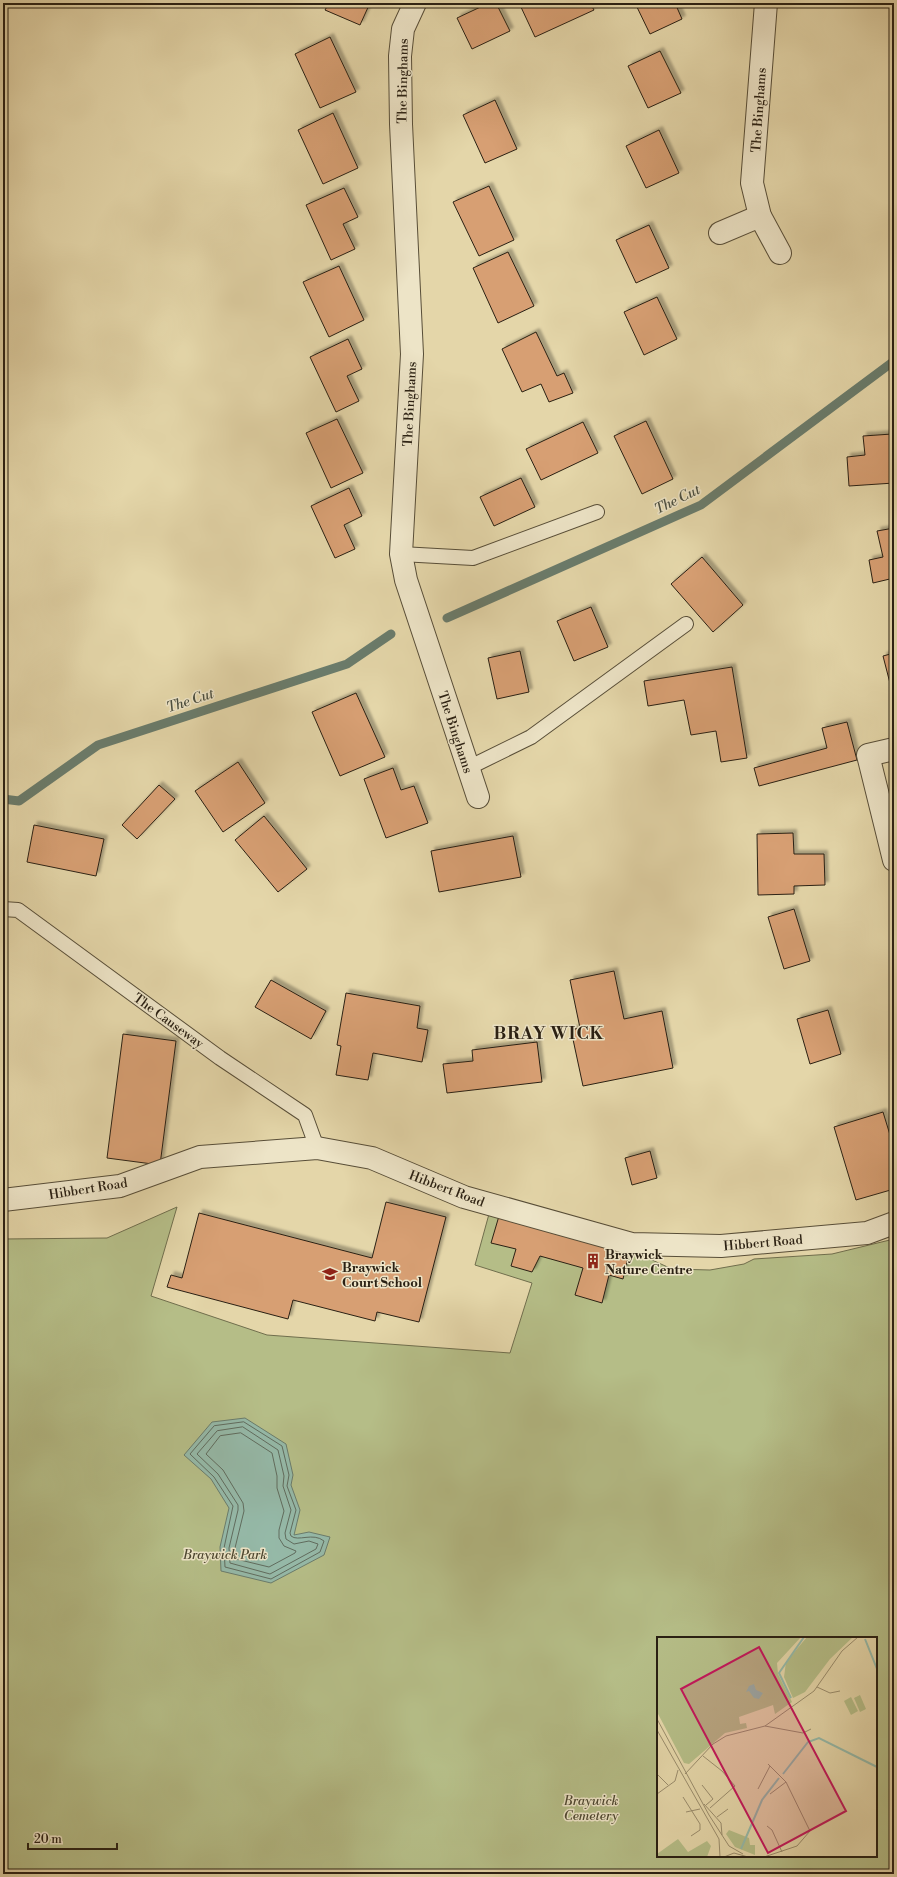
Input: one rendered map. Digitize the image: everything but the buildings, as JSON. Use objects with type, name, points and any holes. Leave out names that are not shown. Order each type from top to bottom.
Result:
[{"type":"street","name":"The Binghams","points":[[415,3],[403,29],[400,56],[401,124],[412,354],[401,554],[406,580],[478,797]]},
{"type":"street","name":"The Binghams","points":[[766,3],[752,183],[760,216],[780,253]]},
{"type":"street","points":[[720,234],[760,216]]},
{"type":"street","points":[[894,749],[868,755],[894,860]]},
{"type":"street","name":"Hibbert Road","points":[[3,1200],[120,1186],[200,1156],[317,1148],[372,1158],[464,1197],[632,1244],[721,1246],[867,1233],[894,1223]]},
{"type":"lane","points":[[401,554],[473,558],[597,512]]},
{"type":"lane","points":[[468,768],[531,737],[686,624]]},
{"type":"lane","name":"The Causeway","points":[[3,909],[18,910],[220,1058],[305,1115],[317,1148]]},
{"type":"green space","name":"Braywick Park","points":[[177,1207],[151,1296],[267,1335],[510,1353],[532,1283],[475,1265],[489,1214],[641,1255],[672,1269],[710,1270],[744,1264],[754,1259],[832,1254],[894,1239],[894,1874],[3,1874],[3,1239],[107,1238]]},
{"type":"water","points":[[245,1418],[286,1444],[293,1475],[291,1485],[300,1510],[294,1535],[309,1532],[330,1537],[324,1555],[271,1583],[221,1571],[220,1547],[229,1508],[211,1479],[184,1455],[212,1422]]},
{"type":"waterway","name":"The Cut","points":[[447,618],[701,505],[894,361]]},
{"type":"waterway","name":"The Cut","points":[[3,799],[19,801],[98,745],[347,664],[391,634]]},
{"type":"place","name":"Braywick Nature Centre","points":[[593,1261]]},
{"type":"place","name":"Braywick Court School","points":[[330,1274]]},
{"type":"district","name":"BRAY WICK","points":[[549,1033]]},
{"type":"park label","name":"Braywick Cemetery","points":[[591,1808]]}]
